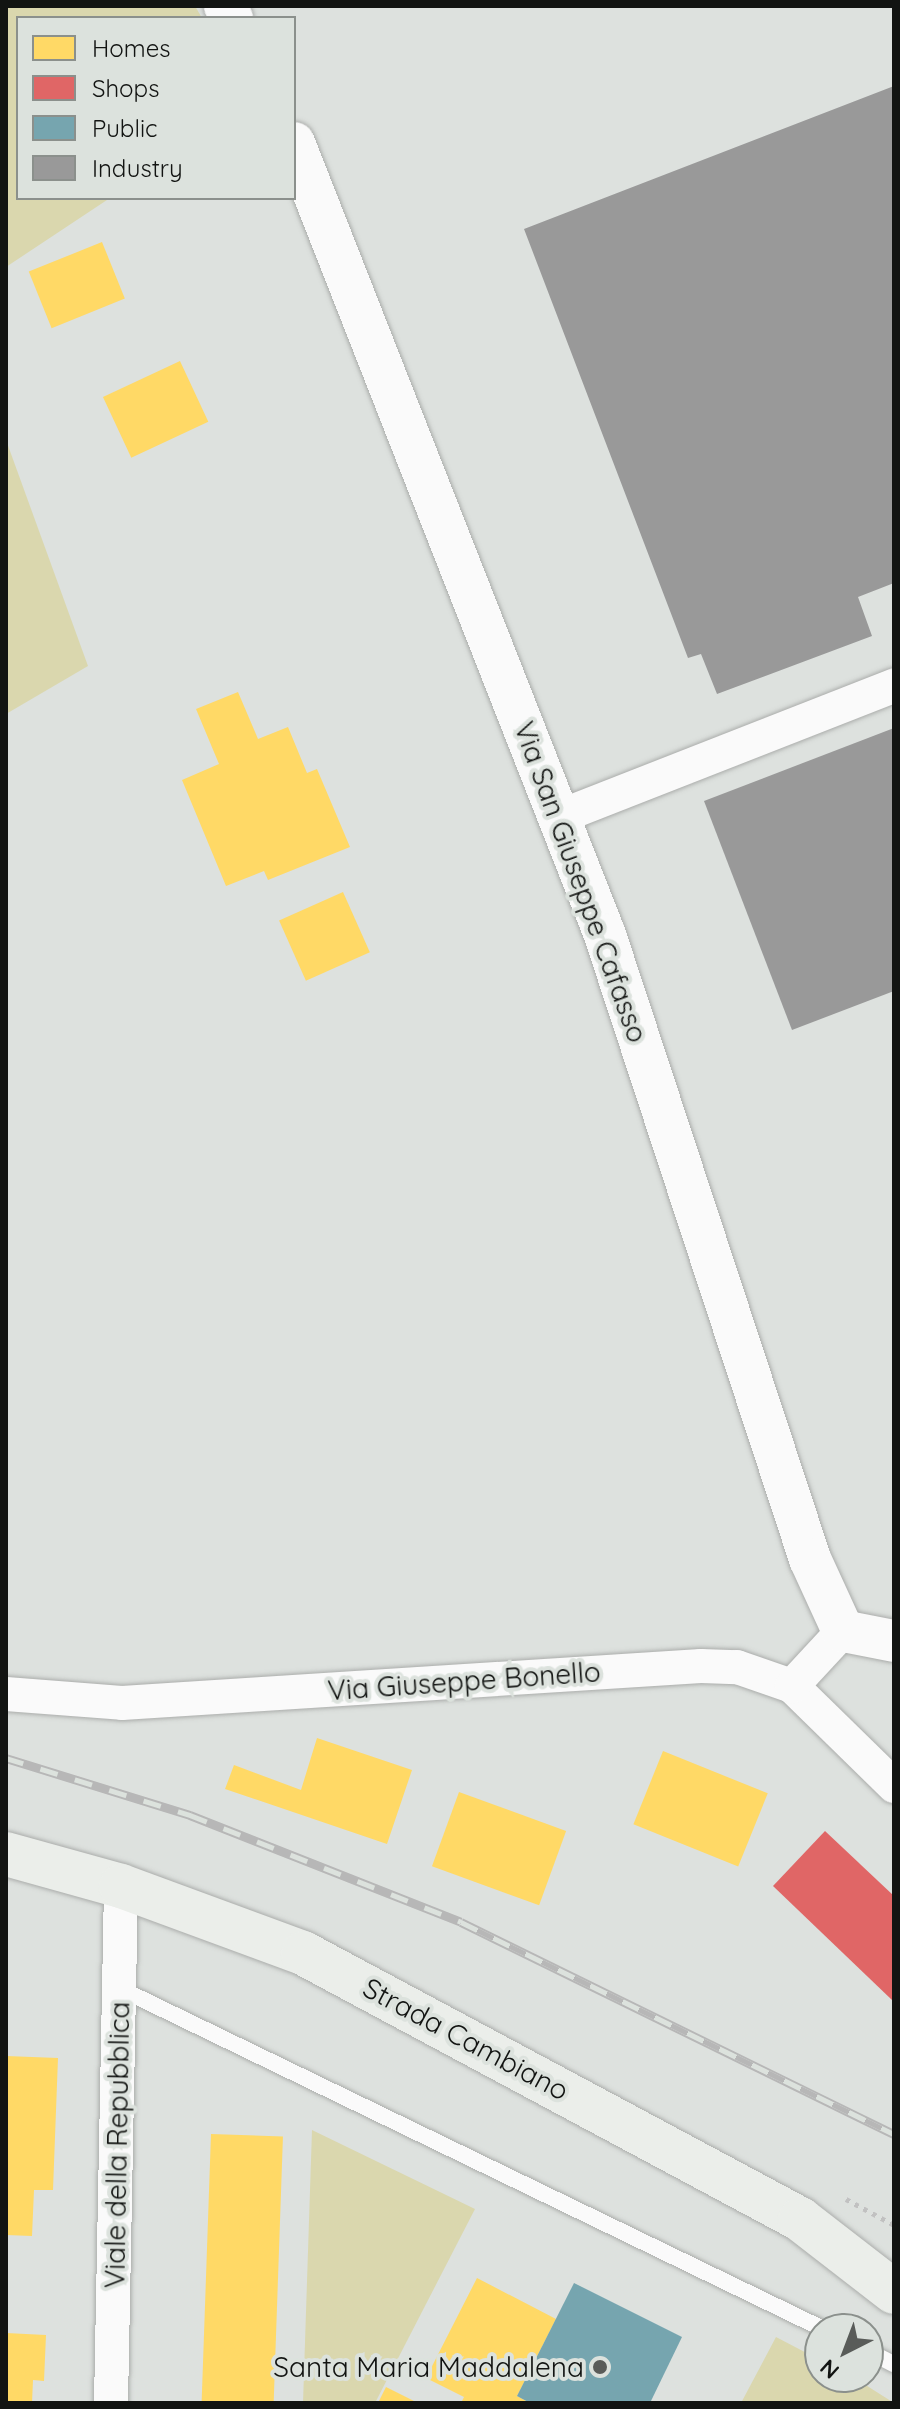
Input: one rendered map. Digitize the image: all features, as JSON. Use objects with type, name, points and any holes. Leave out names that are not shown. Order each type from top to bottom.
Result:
[{"type":"main road","name":"Strada Cambiano","points":[[6,1854],[121,1886],[303,1953],[800,2219],[894,2292]]},
{"type":"street","name":"Via San Giuseppe Cafasso","points":[[296,148],[559,817],[810,1559],[843,1631]]},
{"type":"street","points":[[559,817],[894,686]]},
{"type":"street","points":[[894,1641],[843,1631],[792,1686],[894,1786]]},
{"type":"street","name":"Via Giuseppe Bonello","points":[[6,1694],[122,1703],[701,1666],[737,1667],[792,1686]]},
{"type":"street","name":"Viale della Repubblica","points":[[111,2403],[121,1886]]},
{"type":"lane","points":[[121,1989],[804,2320]]},
{"type":"shaded area","points":[[6,6],[195,6],[201,16],[16,16],[16,200],[107,200],[6,267]]},
{"type":"shaded area","points":[[6,440],[88,666],[6,714]]},
{"type":"shaded area","points":[[312,2130],[475,2209],[375,2403],[303,2403]]},
{"type":"shaded area","points":[[776,2337],[804,2352],[804,2393],[878,2393],[894,2403],[741,2403]]},
{"type":"building: Homes","points":[[102,242],[125,299],[52,328],[29,272]]},
{"type":"building: Homes","points":[[180,361],[208,422],[131,458],[103,397]]},
{"type":"building: Homes","points":[[238,692],[258,739],[288,727],[307,773],[317,769],[350,847],[268,880],[264,871],[226,886],[182,780],[219,764],[196,709]]},
{"type":"building: Homes","points":[[343,892],[370,952],[306,981],[279,920]]},
{"type":"building: Homes","points":[[317,1738],[412,1770],[387,1844],[225,1789],[234,1765],[301,1790]]},
{"type":"building: Homes","points":[[663,1751],[768,1793],[738,1867],[633,1824]]},
{"type":"building: Homes","points":[[459,1792],[566,1831],[539,1905],[432,1866]]},
{"type":"building: Homes","points":[[6,2056],[58,2058],[53,2190],[34,2190],[32,2236],[6,2235]]},
{"type":"building: Homes","points":[[211,2134],[283,2137],[274,2403],[202,2403]]},
{"type":"building: Homes","points":[[477,2278],[556,2319],[517,2396],[530,2403],[461,2403],[464,2397],[426,2378]]},
{"type":"building: Homes","points":[[6,2333],[46,2335],[44,2381],[33,2380],[32,2403],[6,2403]]},
{"type":"building: Homes","points":[[386,2387],[418,2403],[378,2403]]},
{"type":"building: Shops","points":[[825,1831],[894,1896],[892,2000],[773,1886]]},
{"type":"building: Public","name":"Santa Maria Maddalena","points":[[574,2283],[682,2337],[650,2403],[530,2403],[517,2396]]},
{"type":"building: Industry","points":[[894,86],[894,583],[858,597],[872,636],[717,694],[701,654],[688,658],[524,229]]},
{"type":"building: Industry","points":[[894,728],[894,991],[792,1030],[704,801]]},
{"type":"railway","points":[[6,1758],[190,1815],[461,1922],[894,2134]]},
{"type":"place","name":"Santa Maria Maddalena","points":[[600,2367]]}]
